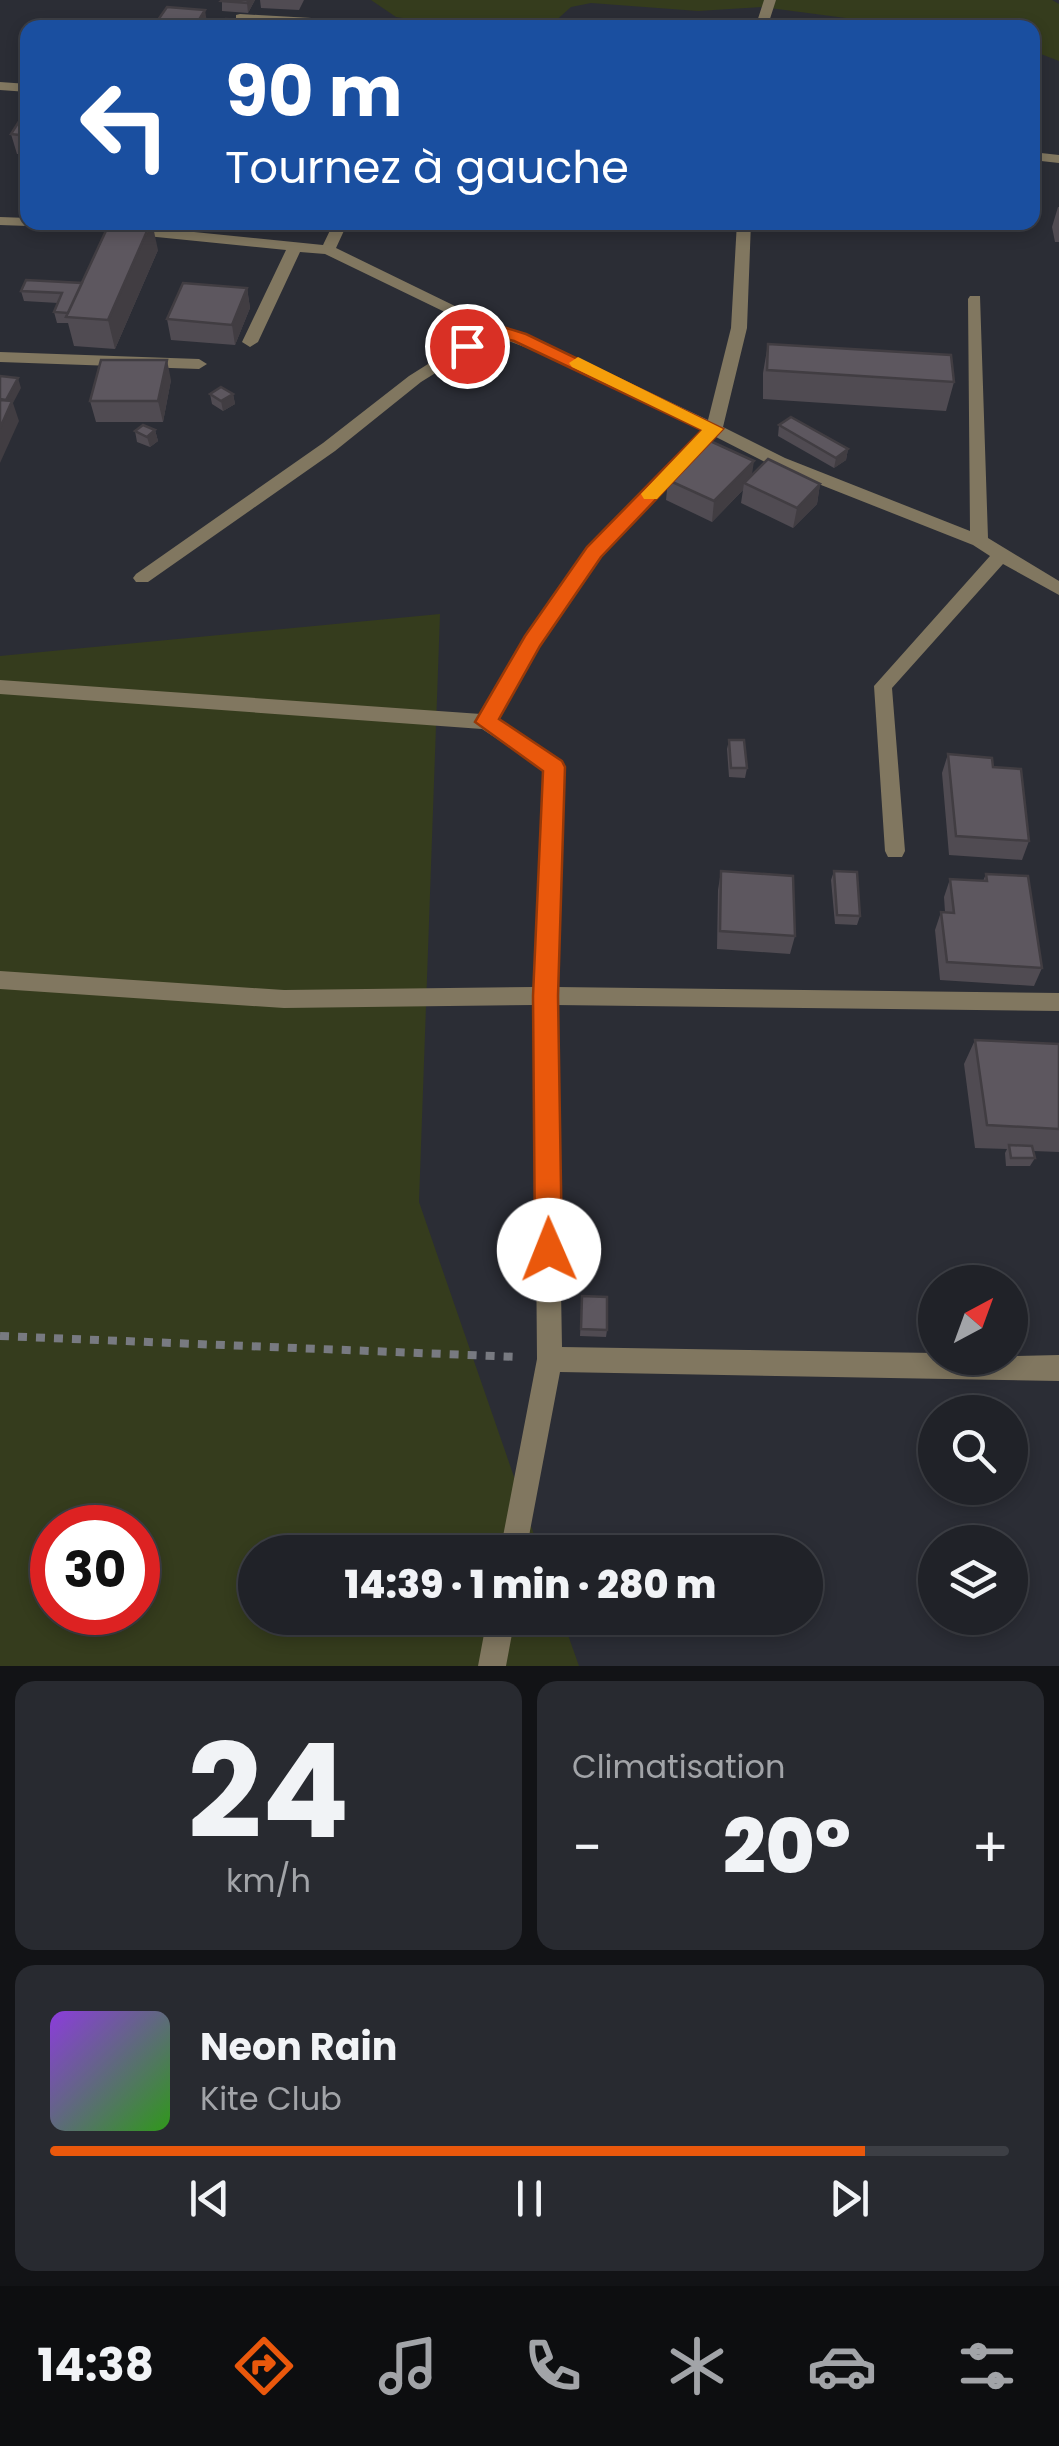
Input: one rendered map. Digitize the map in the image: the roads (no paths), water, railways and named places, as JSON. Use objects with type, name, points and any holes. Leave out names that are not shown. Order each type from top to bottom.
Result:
[{"type":"street","points":[[240,18],[276,20]]},
{"type":"street","points":[[121,230],[328,250],[493,330],[545,348],[779,462],[980,541],[1059,589]]},
{"type":"street","points":[[328,250],[337,230]]},
{"type":"street","points":[[486,722],[532,641],[594,552],[714,429],[739,328],[744,230]]},
{"type":"street","points":[[250,342],[294,249]]},
{"type":"street","points":[[975,299],[980,541]]},
{"type":"street","points":[[142,578],[415,379],[493,330]]},
{"type":"street","points":[[0,357],[199,364]]},
{"type":"street","points":[[895,851],[883,686],[1000,555]]},
{"type":"street","points":[[0,687],[486,722],[554,767],[545,996],[550,1359],[517,1535]]},
{"type":"street","points":[[0,980],[284,999],[545,996],[1059,1002]]},
{"type":"street","points":[[550,1359],[1059,1368]]},
{"type":"street","points":[[492,1666],[498,1635]]}]
